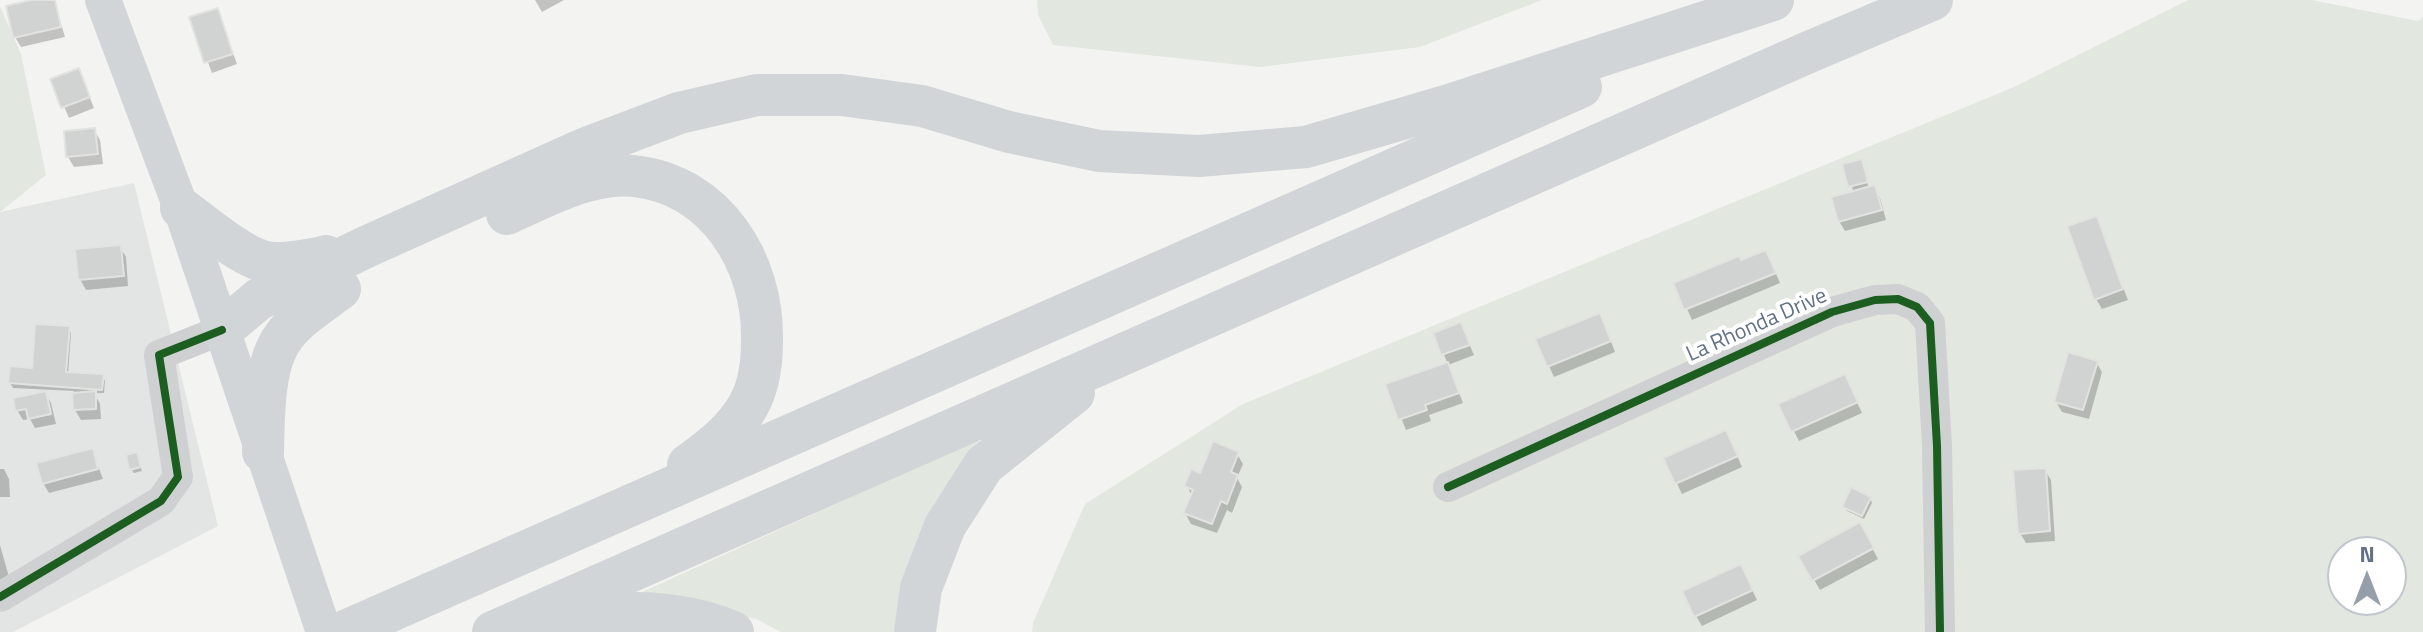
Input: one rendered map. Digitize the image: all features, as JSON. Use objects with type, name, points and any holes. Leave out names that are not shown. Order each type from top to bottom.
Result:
[{"type":"highway","points":[[222,330],[259,299],[366,247],[624,134],[679,113],[757,95],[842,95],[922,106],[1009,132],[1099,151],[1199,156],[1306,147],[1446,106],[1773,0]]},
{"type":"highway","points":[[343,632],[1780,0]]},
{"type":"highway","points":[[493,632],[1932,0]]},
{"type":"highway","points":[[222,330],[265,323],[529,204],[595,179],[632,175],[676,186],[710,208],[736,238],[754,279],[763,320],[762,363],[749,405],[720,441],[646,498]]},
{"type":"highway","points":[[181,208],[225,240],[263,262],[311,260],[366,247]]},
{"type":"highway","points":[[263,452],[264,399],[277,348],[298,321],[340,289]]},
{"type":"highway","points":[[915,632],[921,588],[945,526],[984,465],[1131,350]]},
{"type":"highway","points":[[532,632],[606,615],[662,615],[714,623],[733,632]]},
{"type":"main road","points":[[103,0],[181,208],[324,632]]},
{"type":"street","name":"La Rhonda Drive","points":[[1448,487],[1832,312],[1875,300],[1898,299],[1917,307],[1930,323],[1937,446],[1940,632]]},
{"type":"street","points":[[0,597],[161,501],[178,477],[159,355],[222,330]]},
{"type":"shaded area","points":[[1037,0],[1542,0],[1420,47],[1260,67],[1053,45],[1038,15]]},
{"type":"shaded area","points":[[2188,0],[2311,0],[2418,21],[2423,17],[2423,632],[1032,632],[1033,623],[1085,504],[1243,404],[2014,87]]},
{"type":"shaded area","points":[[0,6],[21,54],[46,175],[0,212]]},
{"type":"shaded area","points":[[134,183],[218,526],[13,632],[0,632],[0,212]]},
{"type":"shaded area","points":[[981,438],[934,504],[905,585],[894,632],[781,632],[756,619],[699,605],[631,597]]},
{"type":"building","points":[[31,0],[55,0],[61,27],[13,38],[6,6]]},
{"type":"building","points":[[218,8],[233,54],[204,63],[189,17]]},
{"type":"building","points":[[79,68],[90,97],[61,108],[50,79]]},
{"type":"building","points":[[95,128],[98,154],[66,157],[64,131]]},
{"type":"building","points":[[1862,159],[1868,182],[1848,187],[1842,164]]},
{"type":"building","points":[[1875,185],[1882,210],[1838,222],[1831,197]]},
{"type":"building","points":[[2097,216],[2123,289],[2094,300],[2067,226]]},
{"type":"building","points":[[121,245],[124,276],[78,280],[75,249]]},
{"type":"building","points":[[1766,250],[1776,273],[1684,310],[1673,283],[1739,256],[1741,260]]},
{"type":"building","points":[[1600,313],[1611,341],[1547,367],[1535,339]]},
{"type":"building","points":[[1461,322],[1470,345],[1441,355],[1433,333]]},
{"type":"building","points":[[35,324],[70,326],[66,372],[104,374],[102,390],[8,383],[10,366],[32,368]]},
{"type":"building","points":[[2068,352],[2098,361],[2083,410],[2054,402]]},
{"type":"building","points":[[1448,362],[1459,393],[1425,405],[1427,410],[1398,420],[1385,384]]},
{"type":"building","points":[[1845,374],[1858,402],[1791,432],[1778,404]]},
{"type":"building","points":[[46,391],[51,414],[28,419],[26,409],[15,411],[13,398]]},
{"type":"building","points":[[96,391],[96,409],[73,410],[72,393]]},
{"type":"building","points":[[1726,430],[1738,456],[1675,484],[1663,458]]},
{"type":"building","points":[[1213,441],[1239,452],[1231,472],[1238,475],[1227,504],[1221,501],[1212,524],[1183,513],[1193,490],[1184,486],[1191,469],[1200,473]]},
{"type":"building","points":[[93,448],[98,469],[42,484],[36,463]]},
{"type":"building","points":[[137,452],[141,467],[129,470],[126,455]]},
{"type":"building","points":[[2046,468],[2050,531],[2018,534],[2013,470]]},
{"type":"building","points":[[1851,487],[1871,497],[1862,516],[1842,507]]},
{"type":"building","points":[[1860,522],[1874,548],[1812,581],[1798,556]]},
{"type":"building","points":[[1741,564],[1753,590],[1694,617],[1682,591]]},
{"type":"cycle path","points":[[1448,487],[1832,312],[1875,300],[1898,299],[1917,307],[1930,323],[1937,446],[1940,632]]},
{"type":"cycle path","points":[[0,597],[161,501],[178,477],[159,355],[222,330]]}]
